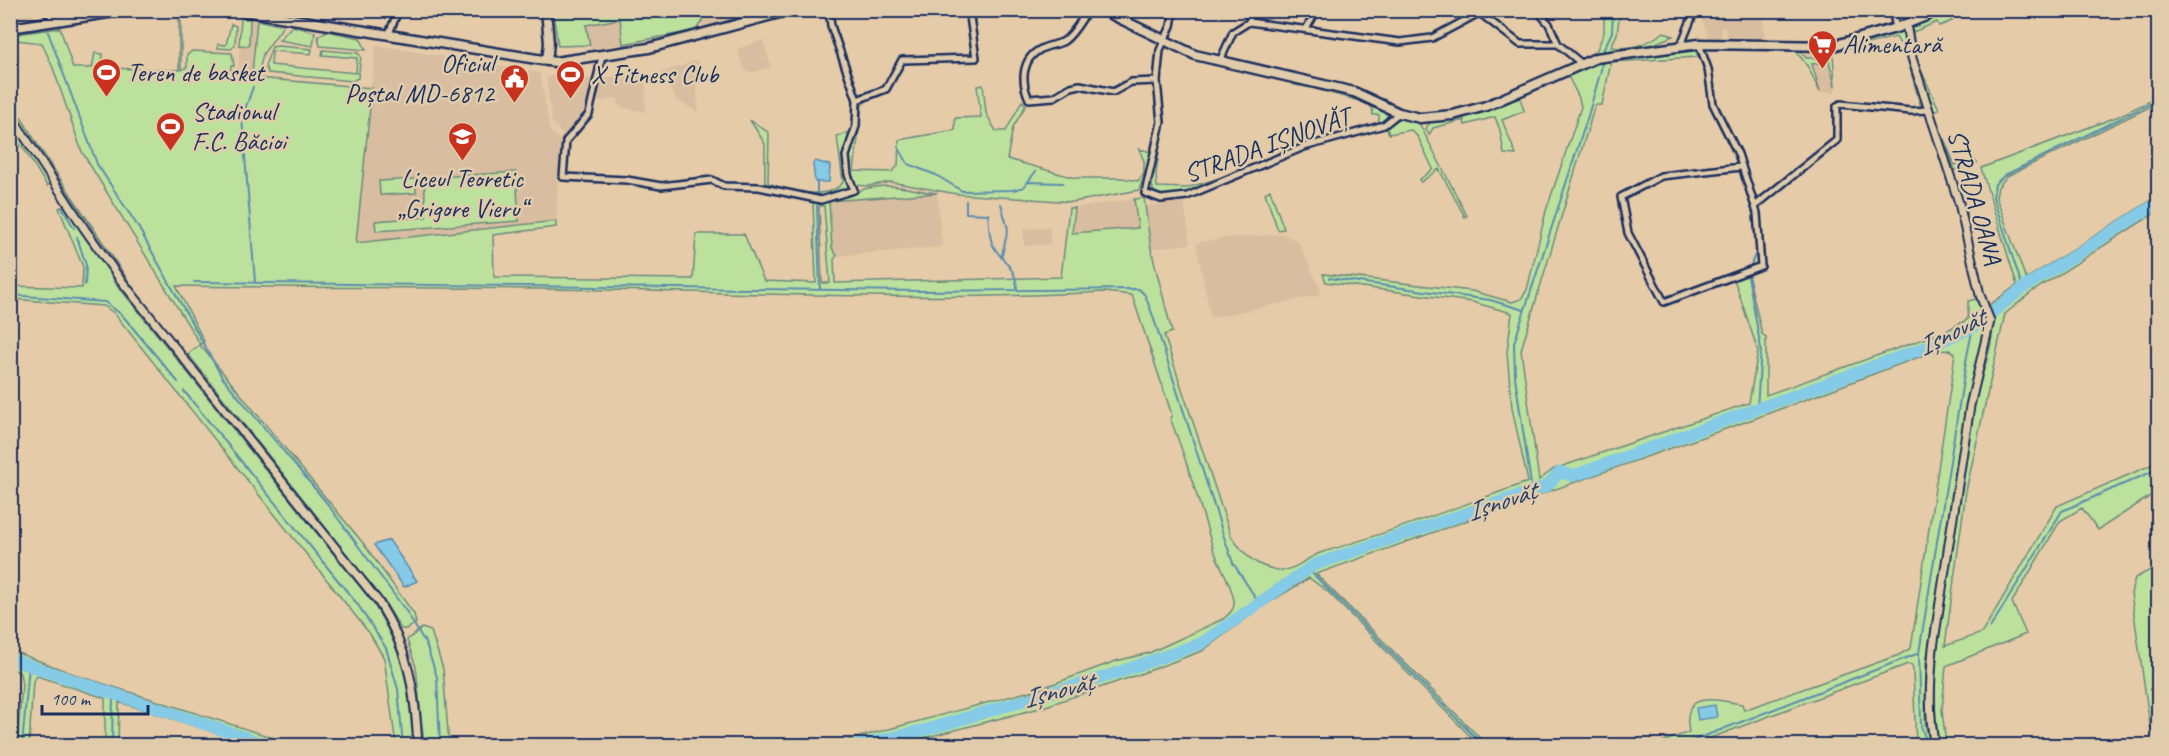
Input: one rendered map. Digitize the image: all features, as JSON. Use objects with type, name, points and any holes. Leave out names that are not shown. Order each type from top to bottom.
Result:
[{"type":"main road","points":[[10,28],[55,23],[128,10]]},
{"type":"main road","points":[[237,10],[547,62],[602,56],[696,38],[791,10]]},
{"type":"main road","points":[[546,10],[549,44],[547,62]]},
{"type":"main road","points":[[1102,10],[1163,40],[1219,63],[1354,92],[1399,112],[1420,118],[1464,112],[1505,99],[1596,58],[1609,55],[1699,44],[1832,46],[1896,28],[1941,10]]},
{"type":"street","points":[[48,10],[55,23]]},
{"type":"street","points":[[388,36],[396,16],[403,10]]},
{"type":"street","points":[[602,56],[589,114],[566,141],[563,177],[627,180],[661,186],[712,180],[724,186],[759,187],[825,200],[854,190],[848,175],[846,156],[856,126],[857,100],[831,26],[829,10]]},
{"type":"street","points":[[857,100],[886,88],[902,60],[976,58],[969,10]]},
{"type":"street","points":[[1088,10],[1068,37],[1037,52],[1026,66],[1022,76],[1023,87],[1029,99],[1053,97],[1071,87],[1080,85],[1113,92],[1131,82],[1157,81],[1163,40],[1171,26],[1174,10]]},
{"type":"street","points":[[1249,22],[1251,10]]},
{"type":"street","points":[[1306,29],[1317,10]]},
{"type":"street","points":[[1537,10],[1549,24],[1558,44],[1582,64]]},
{"type":"street","points":[[1681,45],[1695,10]]},
{"type":"street","points":[[1892,10],[1896,28]]},
{"type":"street","points":[[1219,63],[1233,32],[1249,22],[1400,42],[1445,33],[1478,12],[1520,44],[1558,44]]},
{"type":"street","name":"STRADA OANA","points":[[1906,24],[1928,110],[1959,203],[1980,295],[1990,321],[1970,406],[1934,645],[1930,680],[1935,746]]},
{"type":"street","points":[[1699,44],[1708,69],[1713,104],[1738,154],[1755,206],[1761,237],[1761,266],[1664,302],[1628,233],[1621,196],[1661,176],[1741,167]]},
{"type":"street","name":"STRADA IȘNOVĂȚ","points":[[1157,81],[1161,122],[1145,193],[1161,199],[1187,196],[1305,147],[1384,125],[1399,112]]},
{"type":"street","name":"STRADA OANA","points":[[1755,206],[1837,140],[1837,106],[1841,104],[1911,111],[1928,110]]},
{"type":"street","points":[[10,114],[84,228],[136,300],[378,601],[392,623],[407,658],[412,679],[418,746]]},
{"type":"shaded area","points":[[700,10],[773,11],[703,29]]},
{"type":"shaded area","points":[[11,11],[31,11],[35,15],[11,21]]},
{"type":"shaded area","points":[[1699,11],[1763,11],[1765,38],[1727,39],[1726,27],[1721,27],[1721,39],[1709,39]]},
{"type":"shaded area","points":[[241,18],[262,21],[257,78],[238,76]]},
{"type":"shaded area","points":[[621,19],[623,44],[591,50],[586,25]]},
{"type":"shaded area","points":[[763,40],[771,67],[750,73],[744,68],[737,49]]},
{"type":"shaded area","name":"Liceul Teoretic „Grigore Vieru“","points":[[376,45],[540,73],[550,131],[560,140],[556,221],[356,243],[368,118],[318,83],[371,88]]},
{"type":"shaded area","points":[[1796,51],[1833,52],[1835,93],[1818,92],[1808,67]]},
{"type":"shaded area","points":[[698,60],[701,70],[701,84],[696,84],[699,113],[677,100],[660,73]]},
{"type":"shaded area","points":[[563,73],[593,79],[588,109],[565,138],[552,122],[546,77]]},
{"type":"shaded area","points":[[646,76],[645,112],[620,107],[617,98],[594,103],[600,81],[604,77]]},
{"type":"shaded area","points":[[937,193],[942,245],[940,247],[837,256],[832,248],[827,204],[829,201]]},
{"type":"shaded area","points":[[1134,199],[1139,228],[1072,233],[1075,208]]},
{"type":"shaded area","points":[[1184,201],[1190,244],[1151,249],[1145,206]]},
{"type":"shaded area","points":[[1050,227],[1050,244],[1024,246],[1023,229]]},
{"type":"shaded area","points":[[1283,234],[1298,241],[1320,288],[1319,295],[1211,318],[1196,243],[1224,238]]},
{"type":"green space","points":[[553,11],[700,11],[702,21],[696,30],[623,44],[620,19],[586,25],[590,45],[558,46]]},
{"type":"green space","points":[[1604,11],[1620,11],[1617,34],[1611,47],[1639,45],[1664,32],[1673,36],[1646,47],[1595,54],[1604,33]]},
{"type":"green space","points":[[1951,11],[1964,11],[1951,16],[1952,21],[1939,26],[1937,22],[1913,32],[1915,52],[1911,26]]},
{"type":"green space","points":[[241,18],[250,19],[249,46],[239,45]]},
{"type":"green space","points":[[179,19],[181,22],[181,70],[187,67],[187,55],[192,51],[232,53],[234,66],[231,66],[230,73],[247,77],[247,73],[252,74],[257,20],[283,26],[263,54],[257,78],[372,88],[356,243],[556,221],[556,227],[493,235],[494,277],[693,279],[696,234],[744,234],[764,281],[816,283],[813,202],[867,188],[892,186],[937,193],[829,201],[832,248],[837,256],[834,259],[835,283],[1061,277],[1069,208],[1075,208],[1072,233],[1138,228],[1134,199],[1144,198],[1151,249],[1172,332],[1164,335],[1231,536],[1256,563],[1284,570],[1295,567],[1323,552],[1528,482],[1512,408],[1507,352],[1512,313],[1472,302],[1326,282],[1323,274],[1472,291],[1512,302],[1521,299],[1527,290],[1546,211],[1581,107],[1567,74],[1595,62],[1696,51],[1698,57],[1611,62],[1602,105],[1595,105],[1521,350],[1539,480],[1554,469],[1749,403],[1758,351],[1734,279],[1752,272],[1749,278],[1762,334],[1766,337],[1766,395],[1946,331],[1968,319],[1968,301],[1976,299],[1986,322],[1968,398],[1926,663],[1925,725],[1931,745],[1916,745],[1913,670],[1912,665],[1908,664],[1692,745],[1654,745],[1689,732],[1690,709],[1702,700],[1742,704],[1744,710],[1899,655],[1911,648],[1952,376],[1955,353],[1950,350],[1935,351],[1756,418],[1316,574],[1487,745],[1479,745],[1327,591],[1309,578],[1262,607],[1202,651],[1140,674],[1040,708],[924,738],[886,745],[826,746],[1042,688],[1116,661],[1149,653],[1223,619],[1231,612],[1234,607],[1232,594],[1212,545],[1132,295],[1104,292],[1042,295],[857,296],[556,289],[176,286],[204,341],[200,345],[363,543],[414,614],[416,623],[407,629],[401,629],[384,601],[188,354],[200,344],[82,152],[42,43],[16,40],[11,43],[10,35],[60,28],[73,68],[92,68],[95,53],[103,54],[102,68],[179,70]],"holes":[[[819,206],[824,206],[830,283],[822,283]]]},
{"type":"green space","points":[[231,24],[236,26],[235,45],[231,49],[218,48],[218,44],[226,45]]},
{"type":"green space","points":[[292,26],[315,32],[313,46],[279,40]]},
{"type":"green space","points":[[1901,30],[1907,38],[1923,102],[1920,104],[1906,54],[1896,37],[1833,52],[1835,87],[1828,56],[1830,49]]},
{"type":"green space","points":[[327,31],[360,38],[366,50],[320,46],[318,36]]},
{"type":"green space","points":[[1728,46],[1800,50],[1806,58],[1820,58],[1821,63],[1812,64],[1820,92],[1808,67],[1796,51],[1727,49]]},
{"type":"green space","points":[[272,47],[312,49],[311,54],[272,51],[271,65],[356,73],[357,58],[322,55],[323,50],[358,53],[361,57],[358,78],[352,81],[268,73],[265,66]]},
{"type":"green space","points":[[1921,70],[1939,109],[1933,111]]},
{"type":"green space","points":[[1296,83],[1355,97],[1387,111],[1387,118],[1379,124],[1379,115],[1373,115],[1372,105],[1294,85]]},
{"type":"green space","points":[[983,85],[986,113],[996,131],[1006,131],[1022,101],[1026,105],[1013,127],[1007,159],[1075,178],[1122,178],[1138,181],[1144,173],[1144,161],[1139,149],[1152,152],[1139,190],[1073,202],[957,194],[891,182],[868,186],[855,185],[851,175],[850,155],[860,102],[871,97],[862,105],[854,171],[892,172],[898,166],[899,140],[955,130],[955,118],[981,117],[977,86]]},
{"type":"green space","points":[[2158,97],[2158,103],[2007,176],[1998,187],[1996,197],[2026,279],[2158,196],[2158,211],[2033,291],[2005,314],[1966,491],[1945,646],[1982,633],[2057,506],[2158,462],[2158,491],[2098,530],[2082,508],[2060,521],[2012,602],[2026,634],[1946,666],[1942,710],[1946,745],[1939,745],[1935,696],[1938,646],[1976,398],[1991,340],[1992,328],[1988,306],[2017,285],[1981,168],[2119,116]]},
{"type":"green space","points":[[1520,98],[1524,111],[1502,120],[1516,155],[1504,154],[1495,117],[1465,125],[1464,120],[1433,128],[1429,135],[1426,128],[1431,121],[1471,114]]},
{"type":"green space","points":[[10,99],[39,147],[138,295],[14,114]]},
{"type":"green space","points":[[1402,117],[1419,123],[1467,216],[1465,217],[1439,169],[1421,182],[1419,180],[1433,169],[1418,137],[1411,130],[1389,134],[1386,126]]},
{"type":"green space","points":[[750,120],[769,133],[768,183],[807,193],[828,192],[843,182],[837,136],[850,132],[844,156],[850,188],[819,198],[765,186],[765,144]]},
{"type":"green space","points":[[1936,120],[1955,165],[1975,161],[1977,163],[1955,170]]},
{"type":"green space","points":[[10,122],[51,183],[47,186],[24,149],[11,134]]},
{"type":"green space","points":[[1160,145],[1156,174],[1157,187],[1186,188],[1220,178],[1188,194],[1170,197],[1154,193],[1151,181]]},
{"type":"green space","points":[[516,172],[519,221],[376,231],[375,221],[426,217],[424,178]]},
{"type":"green space","points":[[416,179],[416,193],[380,195],[379,181]]},
{"type":"green space","points":[[1270,190],[1284,229],[1278,230],[1265,193]]},
{"type":"green space","points":[[64,206],[116,278],[113,280],[373,603],[392,639],[404,671],[410,705],[413,745],[396,745],[384,658],[370,634],[114,313],[104,306],[11,299],[11,286],[82,288],[83,267],[59,208]]},
{"type":"green space","points":[[2158,566],[2157,746],[2150,725],[2131,593],[2135,578]]},
{"type":"green space","points":[[422,628],[431,631],[443,669],[449,745],[424,745],[416,667],[407,640]]},
{"type":"green space","points":[[10,650],[79,676],[296,745],[255,745],[119,702],[118,745],[105,745],[105,698],[37,676],[33,681],[29,745],[17,745],[22,685],[20,673],[11,668]]},
{"type":"water","points":[[815,161],[830,165],[829,182],[815,182],[813,164]]},
{"type":"water","points":[[389,540],[417,581],[404,587],[374,545]]},
{"type":"water","points":[[1715,705],[1717,717],[1698,720],[1696,708]]},
{"type":"waterway","points":[[39,10],[42,14]]},
{"type":"waterway","points":[[1532,491],[1515,377],[1514,343],[1588,116],[1601,70],[1603,51],[1612,32],[1613,10]]},
{"type":"waterway","points":[[48,32],[97,164],[137,225],[222,377],[326,502],[406,611],[426,644],[437,677],[440,746]]},
{"type":"waterway","points":[[253,87],[242,118],[255,282]]},
{"type":"waterway","points":[[2023,289],[1993,197],[1995,184],[2005,175],[2158,100]]},
{"type":"waterway","points":[[899,148],[908,164],[936,175],[962,191],[1013,190],[1024,187],[1036,171]]},
{"type":"waterway","points":[[817,182],[817,197]]},
{"type":"waterway","points":[[1027,182],[1063,183]]},
{"type":"waterway","points":[[966,201],[966,213],[988,214],[992,243],[1014,274],[1017,289]]},
{"type":"waterway","name":"Ișnovăț","points":[[856,746],[928,729],[1111,675],[1202,643],[1314,565],[1547,486],[1560,472],[1573,476],[1935,344],[1973,327],[2026,286],[2158,203]]},
{"type":"waterway","points":[[1001,204],[1008,229],[1002,255]]},
{"type":"waterway","points":[[817,206],[820,289]]},
{"type":"waterway","points":[[62,207],[74,228]]},
{"type":"waterway","points":[[77,237],[86,265],[85,285]]},
{"type":"waterway","points":[[1750,267],[1757,250]]},
{"type":"waterway","points":[[1748,276],[1761,349],[1757,409]]},
{"type":"waterway","points":[[1329,278],[1490,300],[1524,310]]},
{"type":"waterway","points":[[194,282],[920,291],[1139,289],[1145,295],[1153,316],[1233,563],[1259,603]]},
{"type":"waterway","points":[[10,295],[105,302],[122,315],[178,382]]},
{"type":"waterway","points":[[1928,746],[1921,726],[1919,653],[1973,327]]},
{"type":"waterway","points":[[184,391],[358,605],[386,648],[398,689],[403,746]]},
{"type":"waterway","points":[[1990,628],[2062,511],[2158,469]]},
{"type":"waterway","points":[[1308,569],[1484,746]]},
{"type":"waterway","points":[[1679,746],[1919,653]]},
{"type":"waterway","name":"Ișnovăț","points":[[10,659],[270,746]]},
{"type":"waterway","points":[[22,746],[29,665]]},
{"type":"waterway","points":[[112,746],[113,693]]},
{"type":"place","name":"Alimentară","points":[[1822,70]]},
{"type":"place","name":"Teren de basket","points":[[106,98]]},
{"type":"place","name":"X Fitness Club","points":[[570,100]]},
{"type":"place","name":"Oficiul Poștal MD-6812","points":[[515,104]]},
{"type":"place","name":"Stadionul F.C. Băcioi","points":[[171,152]]},
{"type":"place","name":"Liceul Teoretic „Grigore Vieru“","points":[[462,162]]}]
